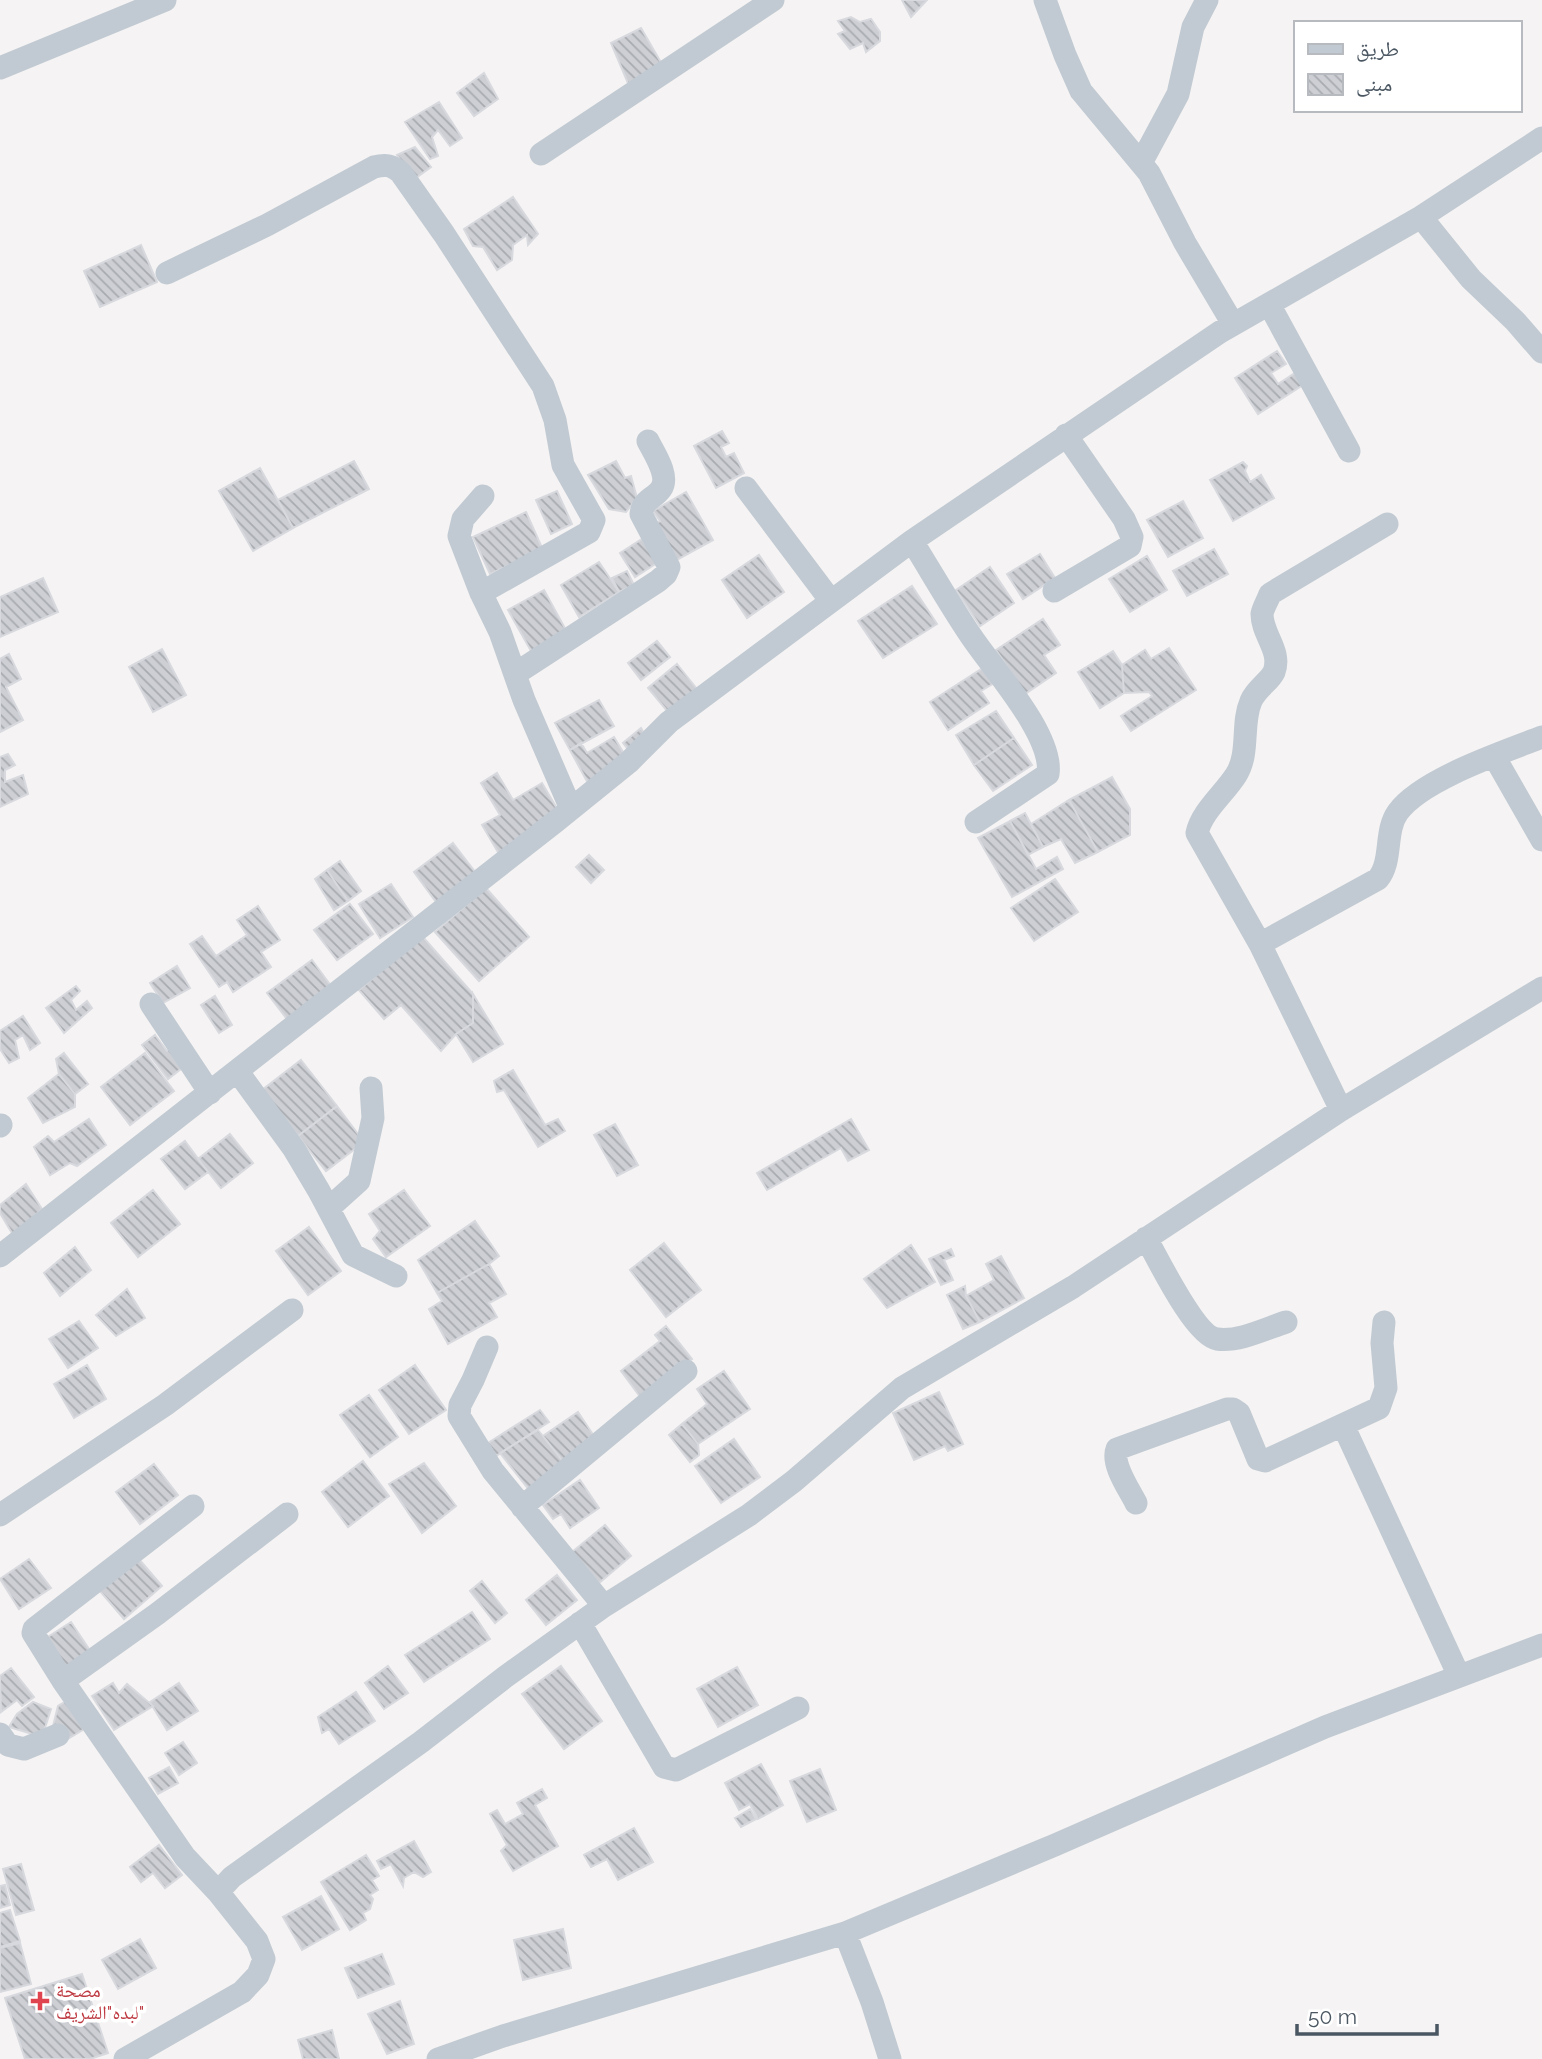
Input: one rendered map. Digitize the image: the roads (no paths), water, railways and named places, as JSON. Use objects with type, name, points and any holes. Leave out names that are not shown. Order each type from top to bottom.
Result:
[{"type":"street","points":[[0,68],[164,0]]},
{"type":"street","points":[[541,155],[773,0]]},
{"type":"street","points":[[1045,0],[1081,91],[1149,173],[1185,243],[1233,324]]},
{"type":"street","points":[[1141,163],[1178,94],[1193,27],[1207,0]]},
{"type":"street","points":[[0,1255],[238,1072],[571,809],[629,762],[669,722],[912,541],[1233,324],[1421,216],[1542,138]]},
{"type":"street","points":[[167,273],[267,225],[374,167],[384,164],[401,173],[543,386],[555,420],[563,464],[594,520],[589,532],[481,593]]},
{"type":"street","points":[[1421,216],[1471,279],[1515,321],[1542,352]]},
{"type":"street","points":[[1269,304],[1349,450]]},
{"type":"street","points":[[1054,591],[1130,546],[1132,537],[1124,519],[1066,435]]},
{"type":"street","points":[[515,674],[658,582],[666,574],[669,567],[641,514],[642,507],[661,489],[664,480],[661,466],[648,442]]},
{"type":"street","points":[[746,488],[831,601]]},
{"type":"street","points":[[483,496],[463,519],[459,536],[481,593],[500,632],[524,700],[571,809]]},
{"type":"street","points":[[1340,1110],[1260,944],[1197,833],[1206,814],[1236,775],[1243,761],[1250,703],[1258,688],[1274,673],[1276,652],[1266,631],[1262,612],[1270,594],[1387,524]]},
{"type":"street","points":[[912,541],[971,636],[1029,717],[1050,761],[1048,774],[976,822]]},
{"type":"street","points":[[1260,944],[1378,879],[1385,867],[1389,839],[1397,814],[1408,802],[1452,773],[1542,737]]},
{"type":"street","points":[[1494,757],[1542,840]]},
{"type":"street","points":[[218,1892],[232,1877],[421,1742],[505,1676],[604,1606],[749,1516],[902,1388],[1073,1287],[1340,1110],[1542,988]]},
{"type":"street","points":[[151,1004],[210,1093]]},
{"type":"street","points":[[238,1072],[294,1149],[353,1255],[396,1276]]},
{"type":"street","points":[[328,1208],[359,1181],[373,1118],[371,1088]]},
{"type":"street","points":[[1146,1238],[1203,1332],[1215,1339],[1232,1339],[1286,1322]]},
{"type":"street","points":[[0,1515],[165,1405],[292,1310]]},
{"type":"street","points":[[1136,1503],[1116,1463],[1117,1449],[1233,1409],[1239,1413],[1258,1459],[1265,1461],[1379,1408],[1386,1388],[1382,1343],[1384,1322]]},
{"type":"street","points":[[487,1347],[460,1405],[459,1416],[493,1471],[604,1606]]},
{"type":"street","points":[[522,1507],[686,1371]]},
{"type":"street","points":[[1343,1425],[1459,1676]]},
{"type":"street","points":[[125,2059],[242,1992],[258,1975],[264,1959],[257,1941],[218,1892],[185,1857],[33,1637],[34,1629],[193,1506]]},
{"type":"street","points":[[63,1681],[157,1614],[287,1514]]},
{"type":"street","points":[[580,1623],[664,1767],[668,1769],[676,1770],[798,1708]]},
{"type":"street","points":[[438,2059],[503,2036],[845,1933],[1325,1727],[1542,1645]]},
{"type":"street","points":[[0,1734],[8,1745],[24,1749],[58,1735]]},
{"type":"street","points":[[845,1933],[872,2002],[890,2059]]},
{"type":"place","name":"مصحة لبده\"الشريف\"","points":[[40,2001]]}]
